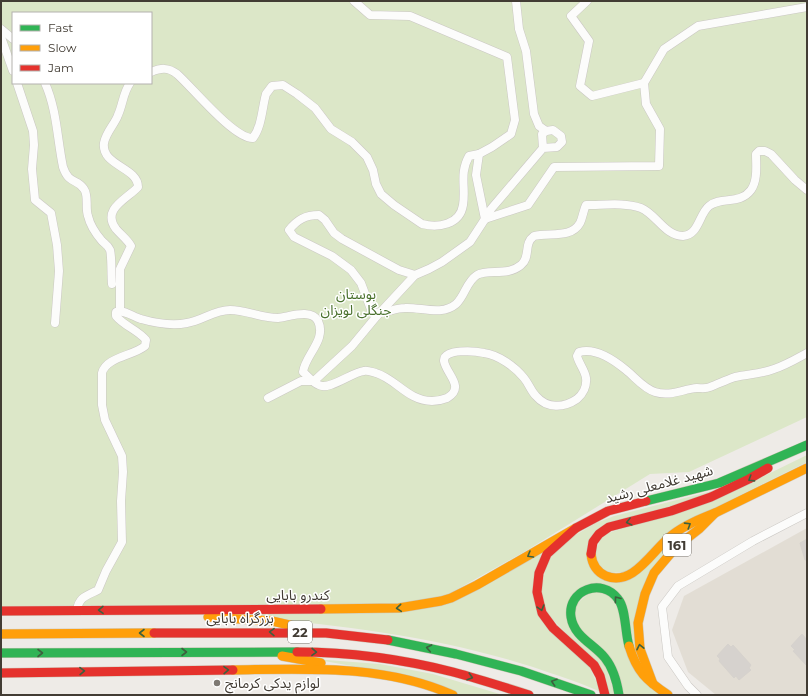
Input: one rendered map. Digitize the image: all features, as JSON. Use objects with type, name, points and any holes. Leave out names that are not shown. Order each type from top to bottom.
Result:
[{"type":"main road","name":"شهید غلامعلی رشید","points":[[605,695],[597,669],[553,628],[542,613],[537,592],[539,573],[547,554],[576,528],[608,511],[719,483],[807,445]]},
{"type":"main road","points":[[715,513],[694,521],[677,532],[666,540],[628,576],[616,578],[609,577],[600,573],[592,561],[592,544],[596,536],[609,527],[682,508],[720,494],[748,482],[796,450]]},
{"type":"main road","name":"161","points":[[653,684],[640,649],[638,636],[639,615],[645,594],[654,573],[668,555],[686,538],[699,529],[715,513],[807,468]]},
{"type":"main road","name":"کندرو بابایی","points":[[1,611],[399,608],[429,604],[451,598],[477,585],[576,528]]},
{"type":"main road","points":[[618,695],[616,679],[609,663],[579,635],[572,624],[571,609],[574,601],[579,594],[591,588],[606,588],[616,595],[623,608],[628,640],[633,658],[642,674],[668,695]]},
{"type":"main road","points":[[148,610],[204,617],[272,621],[326,633]]},
{"type":"main road","name":"بزرگراه بابایی","points":[[1,634],[259,632],[326,633],[386,640],[456,654],[527,674],[591,695]]},
{"type":"main road","points":[[259,651],[420,683],[454,695]]},
{"type":"main road","name":"22","points":[[1,653],[259,651],[324,652],[383,658],[452,672],[529,695]]},
{"type":"main road","points":[[1,673],[327,669],[376,674]]},
{"type":"street","points":[[152,72],[164,68],[170,69],[183,79],[222,119],[249,138],[253,138],[256,134],[268,90],[272,86],[276,85],[283,85],[291,89],[315,108],[331,129],[357,146],[371,163],[376,184],[381,194],[394,205],[422,224],[446,224],[460,214],[463,207],[464,167],[469,156],[478,154],[492,147],[511,134],[515,120],[507,58],[410,16],[370,15],[354,1]]},
{"type":"street","points":[[516,1],[519,29],[526,51],[534,114],[539,126],[546,132]]},
{"type":"street","points":[[587,1],[571,16],[589,41],[580,86],[592,96],[644,83]]},
{"type":"street","points":[[486,219],[528,205],[554,167],[659,166],[660,129],[646,104],[644,83],[664,49],[698,26],[807,8]]},
{"type":"street","points":[[1,29],[12,38]]},
{"type":"street","points":[[1,37],[12,68]]},
{"type":"street","points":[[17,84],[33,131],[34,145],[32,169],[35,200],[51,213],[56,245],[59,286],[55,323]]},
{"type":"street","points":[[45,84],[56,118],[65,174],[69,179],[84,189],[86,194],[87,215],[92,227],[110,250],[112,284]]},
{"type":"street","points":[[120,310],[120,269],[131,246],[115,228],[112,223],[112,216],[117,204],[135,191],[138,187],[138,183],[136,178],[110,159],[104,143],[107,134],[118,116],[124,93],[129,84]]},
{"type":"street","points":[[268,398],[301,381],[314,381],[352,346],[376,317],[415,275],[442,262],[470,242],[491,209],[543,148],[542,134],[553,130],[561,136],[562,142],[557,147],[543,148]]},
{"type":"street","points":[[415,275],[399,270],[342,239],[334,233],[325,220],[319,215],[310,215],[300,219],[289,230],[294,237],[332,256],[351,270],[361,283],[372,312],[380,313],[406,308],[433,310],[455,306],[469,283],[478,274],[512,271],[519,267],[524,263],[528,243],[534,236],[570,233],[577,228],[583,218],[586,205],[634,206],[647,211],[668,230],[676,235],[684,236],[691,234],[696,228],[704,210],[712,204],[736,199],[744,196],[750,190],[755,177],[756,154],[759,151],[765,151],[771,154],[795,180],[807,190]]},
{"type":"street","points":[[478,154],[476,175],[486,219]]},
{"type":"street","points":[[120,310],[143,320],[174,324],[187,324],[216,312],[230,310],[278,318],[307,314],[314,316],[318,321],[319,334],[315,349],[303,367],[303,372],[319,385],[324,387],[365,370],[377,373],[417,398],[427,401],[438,401],[446,398],[452,394],[455,388],[454,380],[444,360],[446,355],[450,353],[478,352],[492,354],[524,378],[540,400],[546,404],[554,406],[571,403],[583,392],[586,385],[586,378],[577,356],[579,352],[584,350],[593,351],[606,356],[626,370],[644,386],[654,392],[663,394],[698,388],[708,388],[725,380],[770,371],[807,353]]},
{"type":"street","points":[[77,610],[78,602],[82,598],[98,590],[106,571],[122,542],[121,501],[124,472],[122,456],[105,420],[102,405],[102,373],[103,368],[115,359],[140,350],[145,346],[146,340],[143,336],[121,322],[116,316],[116,312],[120,310]]},
{"type":"street","points":[[780,482],[807,473]]},
{"type":"street","points":[[697,695],[688,686],[668,657],[662,607],[678,586],[753,540],[807,513]]},
{"type":"shaded area","points":[[807,528],[807,695],[716,695],[688,672],[672,630],[684,596]]},
{"type":"green space","name":"بوستان جنگلی لویزان","points":[[1,1],[807,1],[807,417],[689,472],[650,474],[524,552],[447,595],[400,604],[1,606]]},
{"type":"green space","points":[[807,455],[807,462],[682,524],[628,572],[606,573],[594,556],[602,535],[719,498]]},
{"type":"green space","points":[[712,491],[717,492],[617,522],[588,546],[612,581],[678,535],[648,574],[639,663],[628,620],[600,584],[566,611],[604,662],[615,695],[608,695],[575,642],[547,614],[541,590],[547,562],[567,540],[596,523],[614,516]]},
{"type":"green space","points":[[541,554],[536,603],[589,666],[601,692],[533,667],[450,645],[366,630],[196,612],[415,609]]},
{"type":"green space","points":[[592,591],[611,595],[660,695],[621,695],[621,689],[576,626],[575,605]]},
{"type":"green space","points":[[313,659],[380,664],[433,674],[503,695],[461,695],[441,686],[396,674]]},
{"type":"building","points":[[807,539],[807,560],[805,560],[800,543]]},
{"type":"building","points":[[802,634],[807,640],[807,666],[793,651],[795,650],[791,646]]},
{"type":"building","points":[[728,644],[731,647],[733,645],[751,665],[749,668],[751,670],[739,680],[736,676],[734,678],[719,661],[720,659],[717,656]]},
{"type":"traffic: fast","points":[[646,501],[719,483],[807,445]]},
{"type":"traffic: fast","points":[[619,695],[615,676],[608,662],[601,653],[580,635],[573,624],[571,608],[574,600],[580,594],[595,588],[611,592],[618,599],[623,608],[629,646]]},
{"type":"traffic: fast","points":[[388,640],[456,654],[521,671],[591,695]]},
{"type":"traffic: fast","points":[[1,653],[297,652]]},
{"type":"traffic: slow","points":[[653,684],[640,649],[638,623],[645,594],[654,573],[676,547],[699,529],[715,513],[807,468]]},
{"type":"traffic: slow","points":[[591,554],[592,561],[596,567],[606,576],[616,578],[625,576],[634,572],[677,531],[693,522],[715,513]]},
{"type":"traffic: slow","points":[[321,609],[399,608],[451,598],[477,585],[576,528]]},
{"type":"traffic: slow","points":[[208,617],[272,621],[307,629]]},
{"type":"traffic: slow","points":[[1,634],[154,633]]},
{"type":"traffic: slow","points":[[629,646],[635,663],[643,675],[668,695]]},
{"type":"traffic: slow","points":[[282,656],[321,663]]},
{"type":"traffic: slow","points":[[233,670],[317,669],[372,673],[426,685],[453,695]]},
{"type":"traffic: jam","points":[[591,554],[593,542],[599,534],[609,527],[671,511],[711,497],[768,468]]},
{"type":"traffic: jam","points":[[605,695],[600,676],[594,665],[553,628],[542,613],[537,592],[539,573],[547,554],[576,528],[608,511],[646,501]]},
{"type":"traffic: jam","points":[[1,611],[321,609]]},
{"type":"traffic: jam","points":[[154,633],[326,633],[388,640]]},
{"type":"traffic: jam","points":[[297,652],[336,653],[414,663],[463,675],[529,695]]},
{"type":"traffic: jam","points":[[1,673],[233,670]]},
{"type":"place","name":"لوازم یدکی کرمانج","points":[[217,683]]}]
